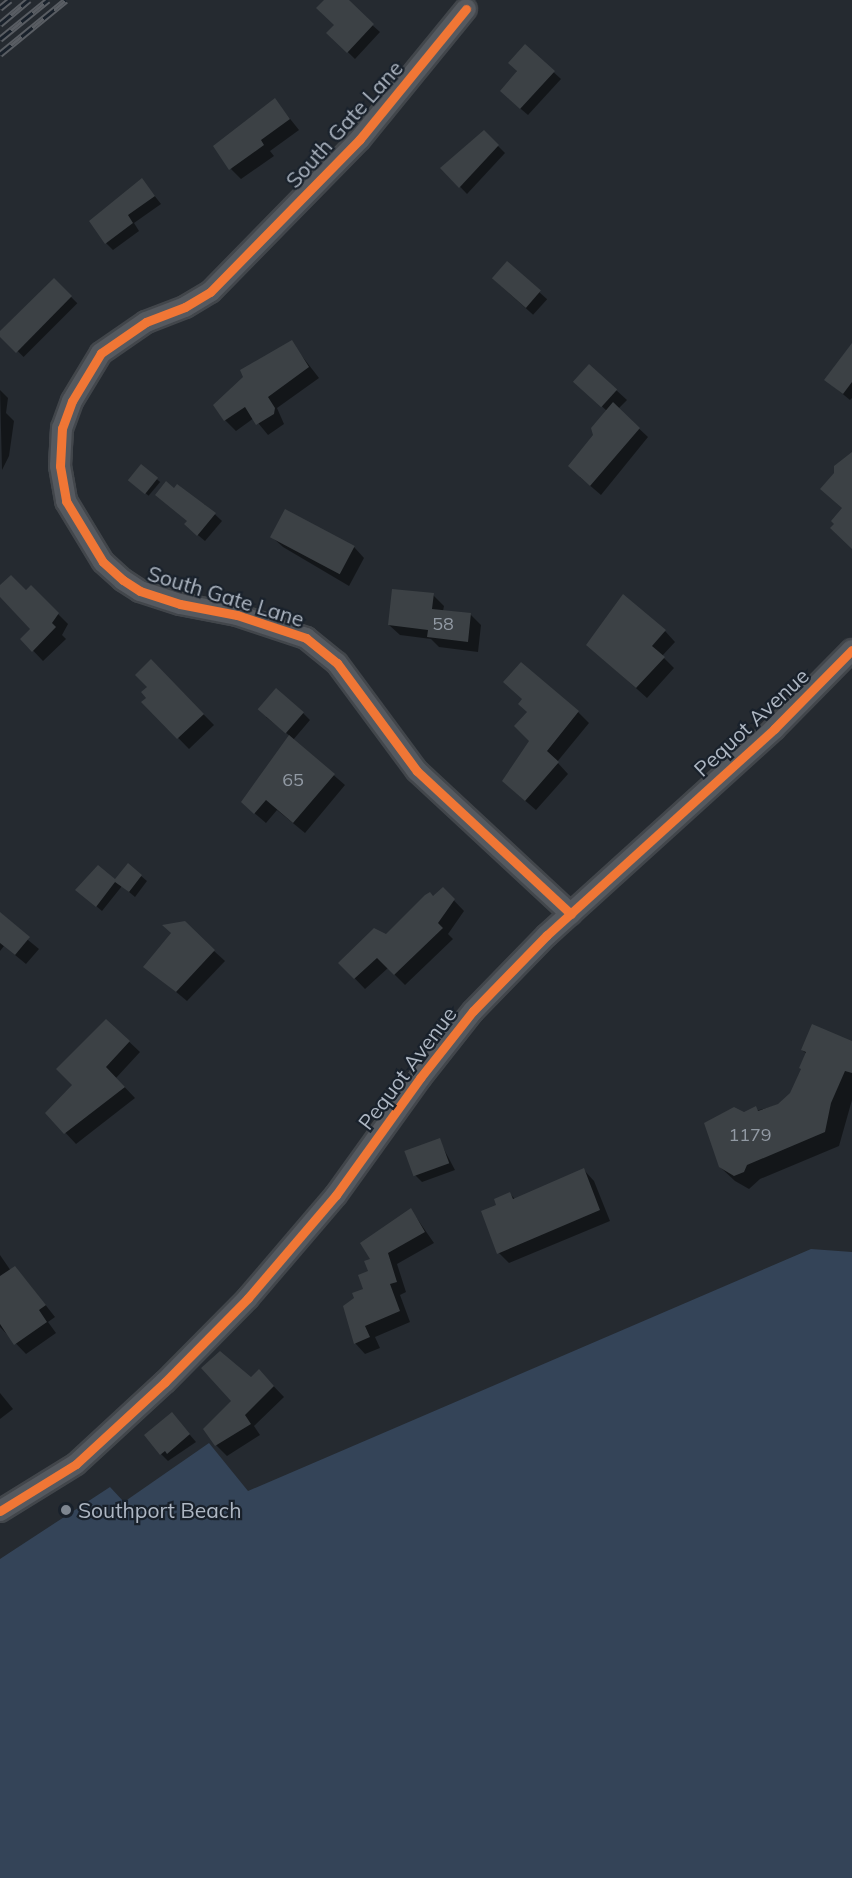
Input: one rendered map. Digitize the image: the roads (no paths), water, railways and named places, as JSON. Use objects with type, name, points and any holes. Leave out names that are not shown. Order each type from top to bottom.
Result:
[{"type":"street","name":"South Gate Lane","points":[[466,9],[360,139],[225,278],[185,308],[146,322],[101,352],[72,402],[62,428],[60,466],[66,501],[103,562],[123,580],[140,591],[180,604],[237,615],[306,638],[337,663],[417,771],[571,914]]},
{"type":"street","name":"Pequot Avenue","points":[[0,1512],[76,1464],[116,1430],[248,1298],[336,1195],[420,1078],[473,1011],[571,914],[774,729],[852,650]]},
{"type":"water","points":[[811,1249],[852,1252],[852,1878],[0,1878],[0,1559],[110,1487],[124,1502],[209,1443],[248,1491]]},
{"type":"railway","points":[[0,8],[10,0]]},
{"type":"railway","points":[[0,24],[29,0]]},
{"type":"railway","points":[[0,39],[48,0]]},
{"type":"railway","points":[[0,54],[66,0]]},
{"type":"place","name":"Southport Beach","points":[[66,1510]]}]
